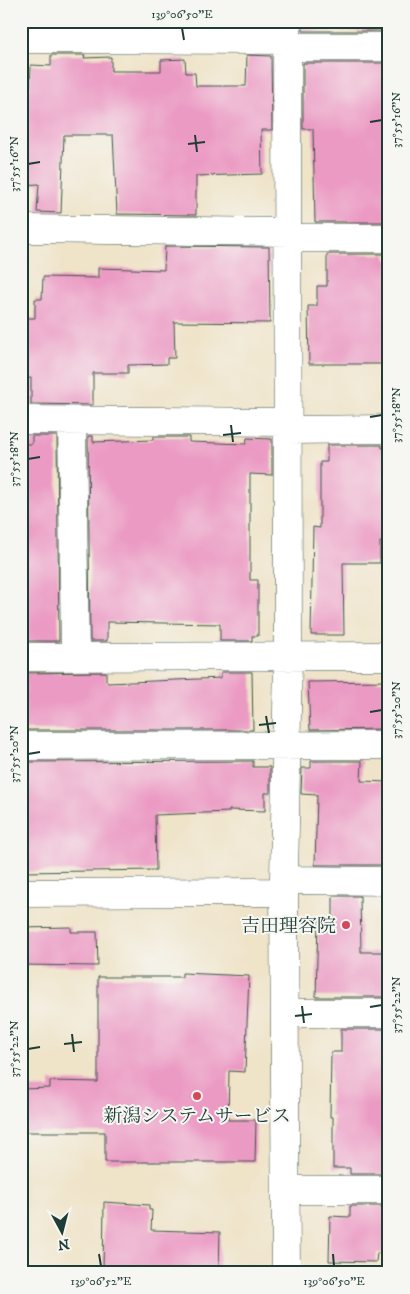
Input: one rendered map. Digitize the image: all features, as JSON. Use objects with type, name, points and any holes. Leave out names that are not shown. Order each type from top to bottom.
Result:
[{"type":"street","points":[[286,1273],[284,886],[288,656],[287,36]]},
{"type":"street","points":[[21,38],[287,36],[389,47]]},
{"type":"street","points":[[21,228],[389,238]]},
{"type":"street","points":[[21,420],[389,429]]},
{"type":"street","points":[[72,421],[75,656]]},
{"type":"street","points":[[21,657],[389,656]]},
{"type":"street","points":[[21,746],[389,745]]},
{"type":"street","points":[[21,893],[284,886],[389,881]]},
{"type":"street","points":[[285,1013],[389,1013]]},
{"type":"street","points":[[286,1190],[389,1190]]},
{"type":"building","points":[[303,21],[389,21],[389,31],[303,31]]},
{"type":"building","points":[[51,55],[85,55],[84,58],[111,57],[111,71],[161,71],[161,60],[185,59],[186,73],[195,73],[196,86],[246,86],[247,55],[271,56],[272,130],[261,130],[262,174],[196,176],[196,215],[117,214],[113,135],[64,135],[61,213],[37,212],[39,184],[21,185],[21,88],[30,88],[31,65],[51,66]]},
{"type":"building","points":[[303,63],[389,63],[389,137],[385,137],[386,222],[315,222],[313,129],[303,129]]},
{"type":"building","points":[[165,246],[269,247],[270,323],[174,322],[175,358],[167,358],[167,364],[128,365],[128,373],[93,373],[93,405],[31,404],[31,378],[21,379],[21,318],[35,318],[35,299],[42,299],[43,277],[98,278],[98,268],[164,270]]},
{"type":"building","points":[[327,254],[386,254],[386,260],[389,260],[389,364],[309,364],[308,306],[317,306],[317,286],[327,286]]},
{"type":"building","points":[[32,436],[57,436],[59,641],[21,641],[21,444],[32,444]]},
{"type":"building","points":[[88,436],[93,436],[93,442],[153,440],[153,437],[189,437],[189,442],[246,444],[247,438],[272,439],[272,475],[250,474],[250,580],[258,580],[258,636],[252,636],[252,641],[220,641],[220,624],[107,622],[107,641],[90,641]]},
{"type":"building","points":[[327,445],[382,445],[382,448],[389,448],[389,542],[380,542],[380,563],[343,563],[344,635],[311,635],[313,527],[320,528],[320,462],[327,462]]},
{"type":"building","points":[[106,672],[106,681],[108,683],[221,678],[221,672],[252,672],[253,730],[21,730],[21,673]]},
{"type":"building","points":[[389,681],[389,729],[310,730],[308,682]]},
{"type":"building","points":[[253,761],[253,767],[270,767],[270,793],[265,793],[265,811],[229,810],[229,812],[155,815],[156,870],[23,872],[21,762]]},
{"type":"building","points":[[311,761],[362,761],[361,781],[389,782],[389,865],[315,865],[317,795],[301,794],[302,768],[311,768]]},
{"type":"building","points":[[333,896],[360,896],[361,952],[389,952],[389,997],[316,997],[318,921],[333,920]]},
{"type":"building","points":[[71,927],[71,932],[97,932],[98,966],[21,965],[21,928]]},
{"type":"building","points":[[182,973],[249,976],[245,1072],[229,1071],[228,1120],[256,1120],[255,1162],[105,1162],[105,1132],[21,1132],[21,1089],[50,1088],[50,1081],[98,1082],[98,977],[182,977]]},
{"type":"building","points":[[341,1029],[389,1029],[389,1174],[350,1174],[350,1168],[333,1168],[333,1117],[330,1117],[331,1052],[341,1052]]},
{"type":"building","points":[[104,1202],[149,1205],[149,1210],[152,1210],[151,1230],[220,1232],[219,1273],[103,1273]]},
{"type":"building","points":[[350,1206],[388,1206],[387,1253],[377,1253],[376,1262],[329,1261],[330,1216],[350,1217]]},
{"type":"place","name":"吉田理容院","points":[[346,925]]},
{"type":"place","name":"新潟システムサービス","points":[[197,1096]]}]
